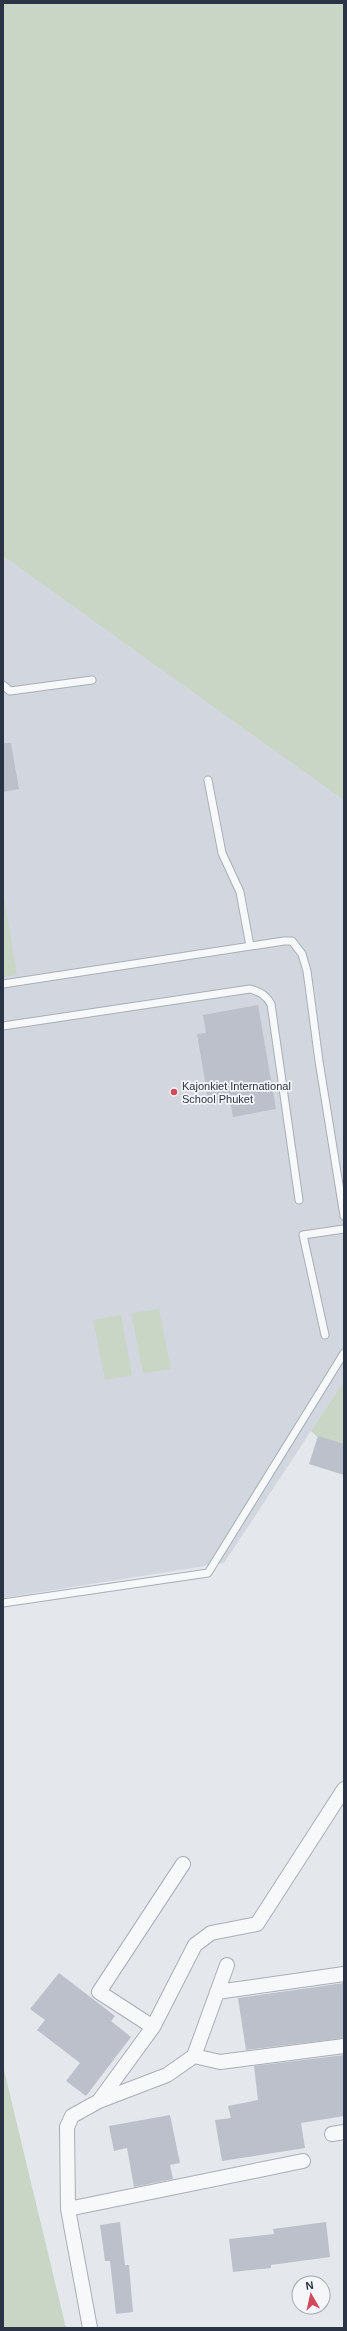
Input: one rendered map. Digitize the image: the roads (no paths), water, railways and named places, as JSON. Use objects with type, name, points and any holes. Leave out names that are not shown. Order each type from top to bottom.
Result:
[{"type":"street","points":[[99,2101],[153,2027],[195,1945],[211,1933],[257,1924],[344,1789]]},
{"type":"street","points":[[153,2027],[99,1992],[183,1864]]},
{"type":"street","points":[[90,2328],[68,2209],[67,2127],[72,2116],[99,2101],[167,2075],[194,2056],[227,1965]]},
{"type":"street","points":[[217,1992],[344,1974]]},
{"type":"street","points":[[194,2056],[220,2062],[344,2046]]},
{"type":"street","points":[[68,2209],[303,2161]]},
{"type":"lane","points":[[3,685],[10,691],[92,680]]},
{"type":"lane","points":[[208,780],[222,854],[240,892],[250,946]]},
{"type":"lane","points":[[3,984],[250,946],[292,941],[302,954],[307,971],[319,1061],[344,1216]]},
{"type":"lane","points":[[3,1026],[250,989],[260,992],[267,997],[274,1016],[299,1200]]},
{"type":"lane","points":[[325,1335],[303,1235],[344,1229]]},
{"type":"lane","points":[[3,1603],[208,1573],[344,1353]]},
{"type":"place","name":"Kajonkiet International School Phuket","points":[[174,1092]]}]
